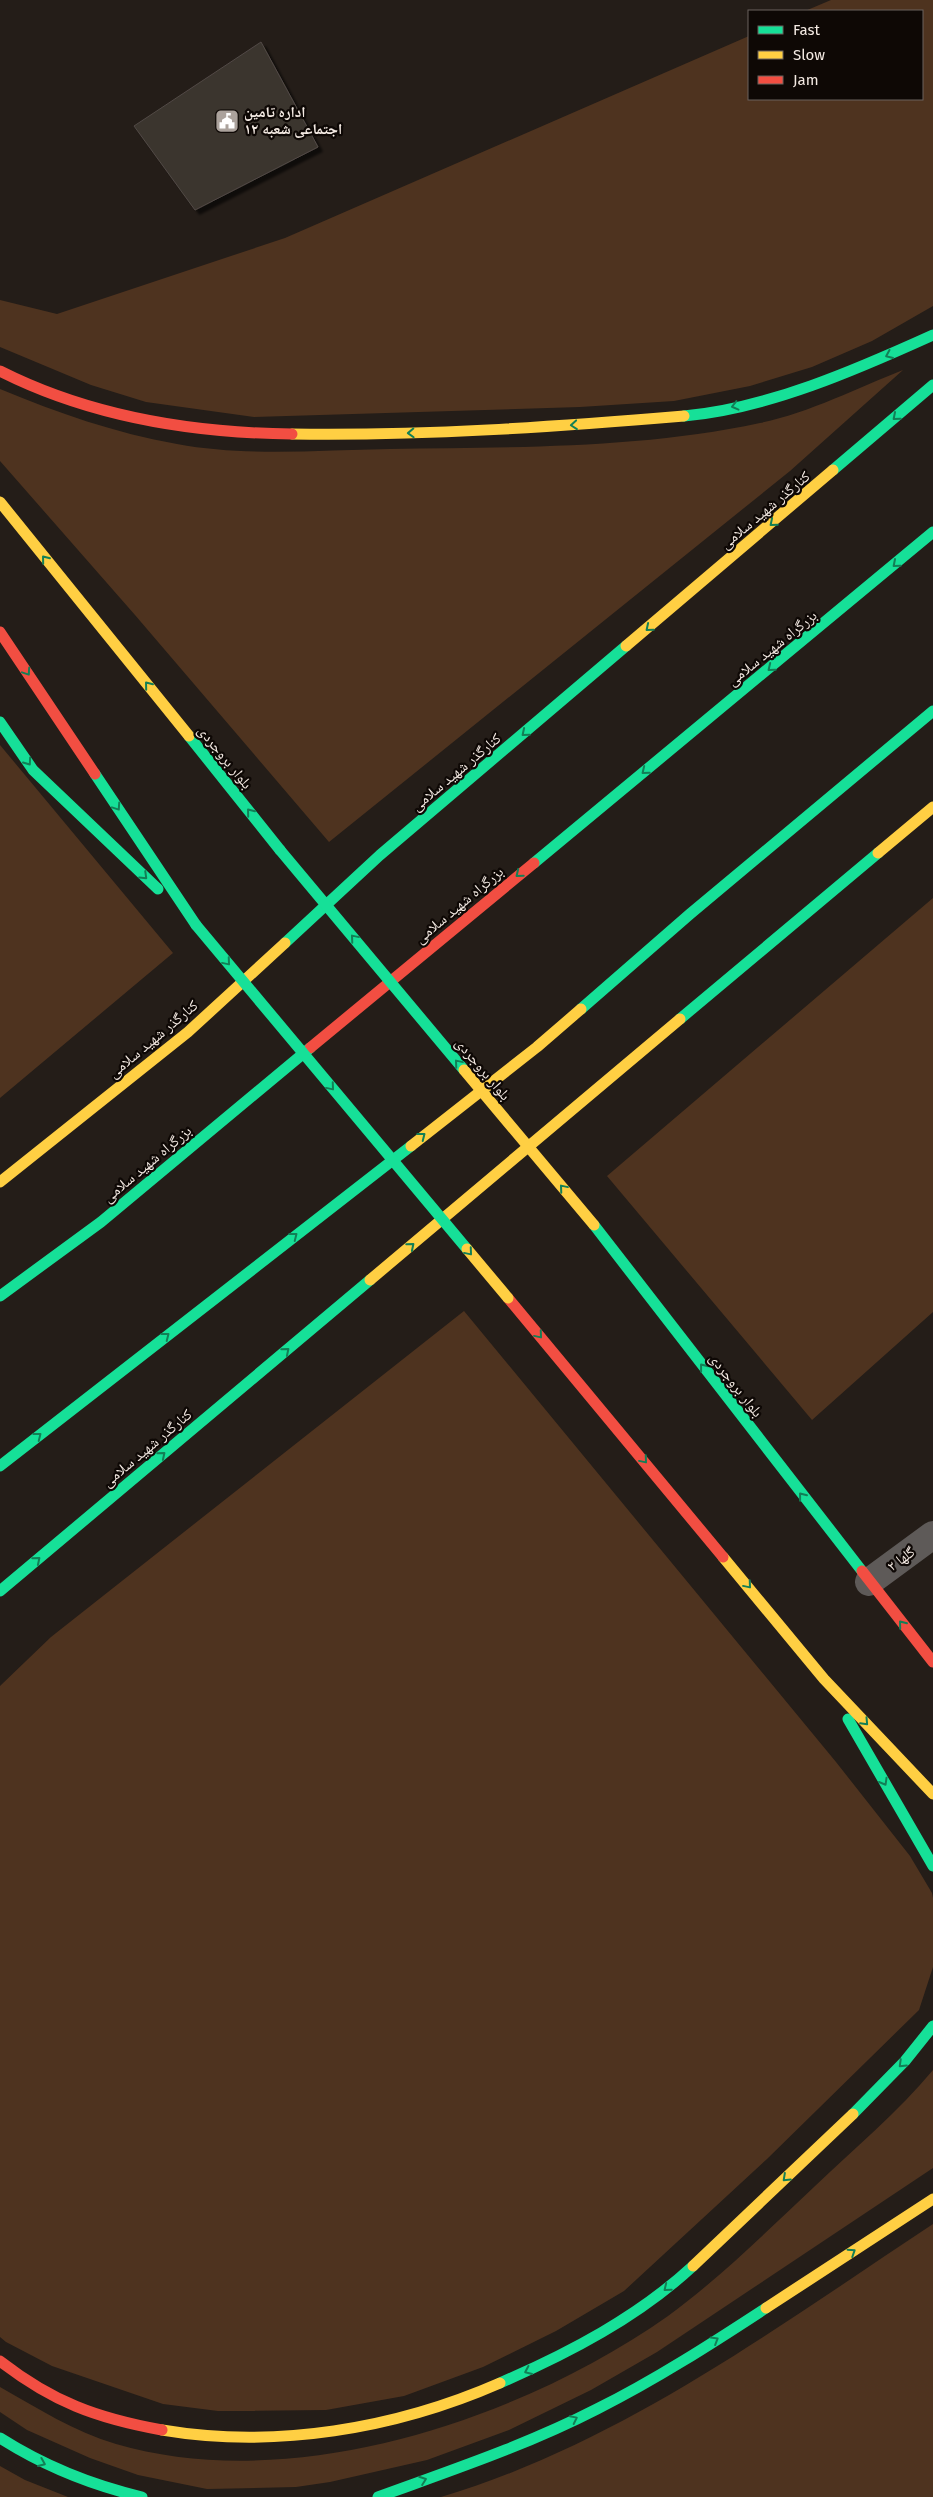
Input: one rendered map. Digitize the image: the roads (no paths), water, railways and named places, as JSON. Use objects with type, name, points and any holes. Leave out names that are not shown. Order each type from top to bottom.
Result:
[{"type":"main road","points":[[0,371],[26,384],[132,418],[249,434],[360,435],[528,429],[704,414],[768,398],[849,373],[933,335]]},
{"type":"main road","name":"کنارگذر شهید سلامی","points":[[0,1182],[188,1032],[380,855],[933,385]]},
{"type":"main road","name":"بلوار بروجردی","points":[[0,502],[280,850],[594,1225],[869,1582],[933,1662]]},
{"type":"main road","name":"بزرگراه شهید سلامی","points":[[0,1296],[101,1222],[933,532]]},
{"type":"main road","points":[[0,632],[196,925],[824,1679],[933,1794]]},
{"type":"main road","points":[[0,1466],[537,1047],[698,908],[933,711]]},
{"type":"main road","points":[[0,722],[34,770],[196,925]]},
{"type":"main road","name":"کنارگذر شهید سلامی","points":[[0,1591],[933,807]]},
{"type":"main road","points":[[824,1679],[933,1866]]},
{"type":"main road","points":[[0,2362],[56,2398],[119,2421],[210,2437],[291,2436],[379,2424],[452,2403],[556,2358],[648,2303],[686,2272],[794,2170],[914,2053],[933,2026]]},
{"type":"main road","points":[[378,2497],[533,2439],[625,2394],[730,2331],[933,2199]]},
{"type":"main road","points":[[0,2438],[26,2456],[100,2488],[142,2497]]},
{"type":"street","name":"گلها ۲","points":[[869,1582],[933,1535]]},
{"type":"place","name":"اداره تامین اجتماعی شعبه ۱۲","points":[[227,121]]}]
